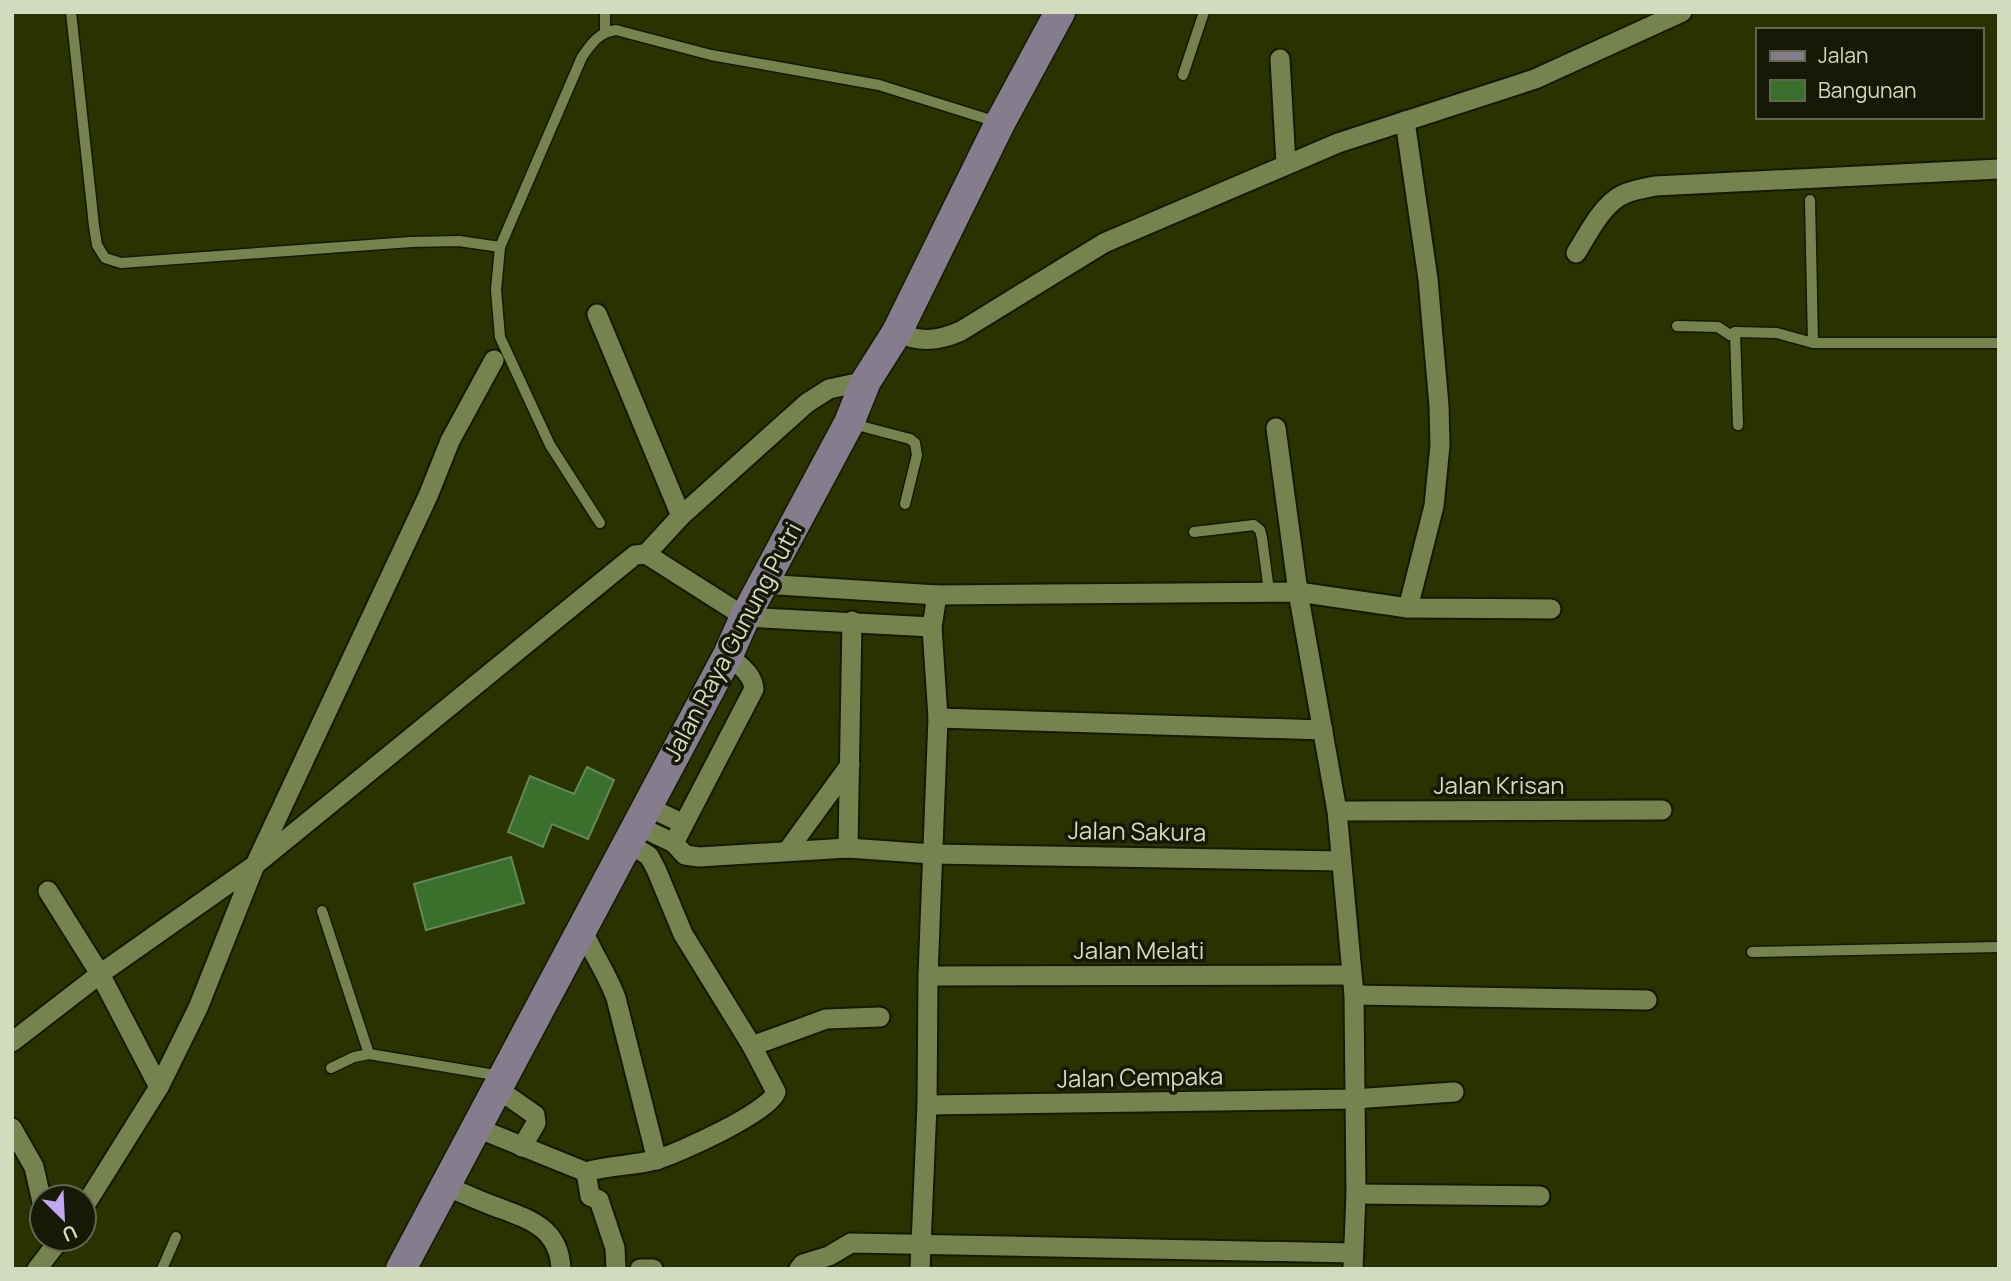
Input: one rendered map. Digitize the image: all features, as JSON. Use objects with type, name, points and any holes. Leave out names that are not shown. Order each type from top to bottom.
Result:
[{"type":"main road","name":"Jalan Raya Gunung Putri","points":[[401,1269],[728,655],[762,584],[849,423],[866,381],[897,332],[1000,123],[1060,12]]},
{"type":"street","points":[[897,332],[911,339],[945,338],[961,331],[1104,243],[1286,164],[1405,121],[1535,79],[1682,12]]},
{"type":"street","points":[[1280,59],[1286,164]]},
{"type":"street","points":[[1405,121],[1428,279],[1440,445],[1434,506],[1408,608]]},
{"type":"street","points":[[1576,253],[1607,207],[1620,195],[1655,186],[1999,169]]},
{"type":"street","points":[[597,314],[681,516]]},
{"type":"street","points":[[98,1185],[159,1087],[198,1008],[255,865],[428,496],[450,441],[494,360]]},
{"type":"street","points":[[12,1042],[100,974],[255,865],[628,558],[646,554],[681,516],[807,403],[829,389],[866,381]]},
{"type":"street","points":[[799,1269],[803,1264],[830,1256],[851,1243],[1353,1261],[1356,1194],[1354,995],[1337,811],[1298,592],[1276,428]]},
{"type":"street","points":[[646,554],[745,617],[932,627]]},
{"type":"street","points":[[762,584],[937,595],[1269,591],[1298,592],[1408,608],[1551,608]]},
{"type":"street","points":[[920,1269],[938,718],[932,627],[937,595]]},
{"type":"street","points":[[848,849],[852,621]]},
{"type":"street","points":[[674,843],[754,689],[748,675],[728,655]]},
{"type":"street","points":[[938,718],[1323,730]]},
{"type":"street","points":[[789,850],[850,765]]},
{"type":"street","name":"Jalan Krisan","points":[[1337,811],[1662,810]]},
{"type":"street","points":[[477,1128],[586,1172],[605,1166],[657,1160],[752,1115],[774,1098],[775,1091],[752,1046],[683,934],[636,824],[684,824]]},
{"type":"street","name":"Jalan Sakura","points":[[636,824],[674,843],[685,855],[699,856],[848,849],[1341,861]]},
{"type":"street","points":[[48,891],[100,974],[159,1087]]},
{"type":"street","points":[[582,928],[591,951],[610,980],[616,998],[657,1160]]},
{"type":"street","name":"Jalan Melati","points":[[928,976],[1351,975]]},
{"type":"street","points":[[1354,995],[1647,1000]]},
{"type":"street","points":[[752,1046],[826,1019],[880,1017]]},
{"type":"street","points":[[501,1083],[535,1115],[536,1123],[522,1147]]},
{"type":"street","name":"Jalan Cempaka","points":[[927,1105],[1354,1100],[1454,1092]]},
{"type":"street","points":[[12,1128],[34,1167],[38,1183]]},
{"type":"street","points":[[586,1172],[590,1196],[599,1200],[615,1248],[616,1269]]},
{"type":"street","points":[[446,1186],[540,1225],[560,1254],[561,1269]]},
{"type":"street","points":[[1356,1194],[1540,1196]]},
{"type":"street","points":[[37,1269],[49,1253]]},
{"type":"street","points":[[640,1269],[653,1269]]},
{"type":"lane","points":[[71,12],[93,226],[97,244],[106,258],[121,263],[411,242],[459,241],[500,247]]},
{"type":"lane","points":[[605,12],[605,31]]},
{"type":"lane","points":[[1183,75],[1204,12]]},
{"type":"lane","points":[[600,523],[550,445],[500,337],[496,290],[500,247],[582,57],[591,43],[605,31],[616,30],[711,55],[879,85],[1000,123]]},
{"type":"lane","points":[[1810,200],[1813,343]]},
{"type":"lane","points":[[1677,326],[1718,327],[1730,335],[1735,331],[1777,333],[1813,343],[1999,343]]},
{"type":"lane","points":[[1735,331],[1738,425]]},
{"type":"lane","points":[[849,423],[910,439],[915,443],[917,455],[905,504]]},
{"type":"lane","points":[[1194,532],[1254,525],[1260,530],[1262,538],[1269,591]]},
{"type":"lane","points":[[322,911],[369,1054]]},
{"type":"lane","points":[[1752,952],[1999,947]]},
{"type":"lane","points":[[331,1068],[354,1057],[369,1054],[501,1083]]},
{"type":"lane","points":[[162,1269],[176,1237]]},
{"type":"building","points":[[587,767],[614,780],[588,839],[552,824],[543,847],[508,832],[530,776],[574,794]]},
{"type":"building","points":[[511,857],[524,903],[426,930],[414,884]]}]
